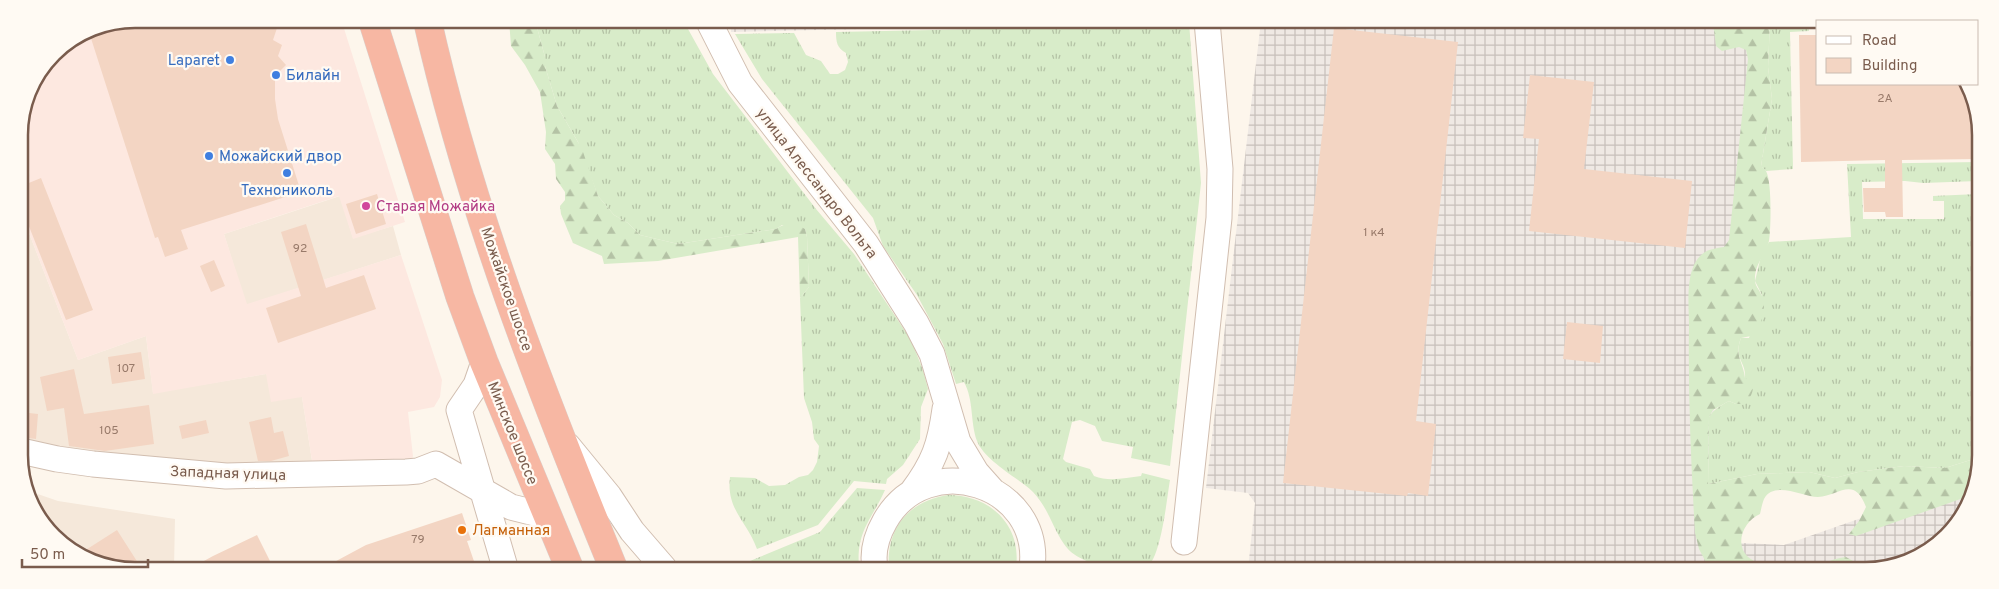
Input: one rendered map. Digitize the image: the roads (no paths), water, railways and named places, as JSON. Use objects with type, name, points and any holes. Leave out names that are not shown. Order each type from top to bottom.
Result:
[{"type":"highway","name":"Минское шоссе","points":[[375,28],[460,297],[484,362],[567,562]]},
{"type":"highway","name":"Можайское шоссе","points":[[429,28],[442,87],[489,240],[558,434]]},
{"type":"highway","points":[[558,434],[611,562]]},
{"type":"street","name":"улица Алессандро Вольта","points":[[712,28],[740,83],[866,244],[916,322],[932,354],[958,442],[976,472],[992,490]]},
{"type":"street","points":[[1184,542],[1219,218],[1220,169],[1208,28]]},
{"type":"street","points":[[484,362],[476,385],[459,410],[503,562]]},
{"type":"street","points":[[874,562],[878,533],[891,510],[912,492],[926,473],[940,443],[946,402]]},
{"type":"street","points":[[558,434],[609,496],[632,531],[659,562]]},
{"type":"street","name":"Западная улица","points":[[28,453],[93,464],[226,476],[406,472],[418,471],[436,464],[481,490]]},
{"type":"street","points":[[912,492],[931,483],[952,480],[973,482],[992,490],[1010,504],[1024,522],[1032,543],[1035,561]]},
{"type":"street","points":[[481,490],[511,507],[547,516]]},
{"type":"place","name":"Laparet","points":[[230,60]]},
{"type":"place","name":"Билайн","points":[[276,75]]},
{"type":"place","name":"Можайский двор","points":[[209,156]]},
{"type":"place","name":"Технониколь","points":[[287,173]]},
{"type":"place","name":"Старая Можайка","points":[[366,206]]},
{"type":"place","name":"Лагманная","points":[[462,530]]}]
